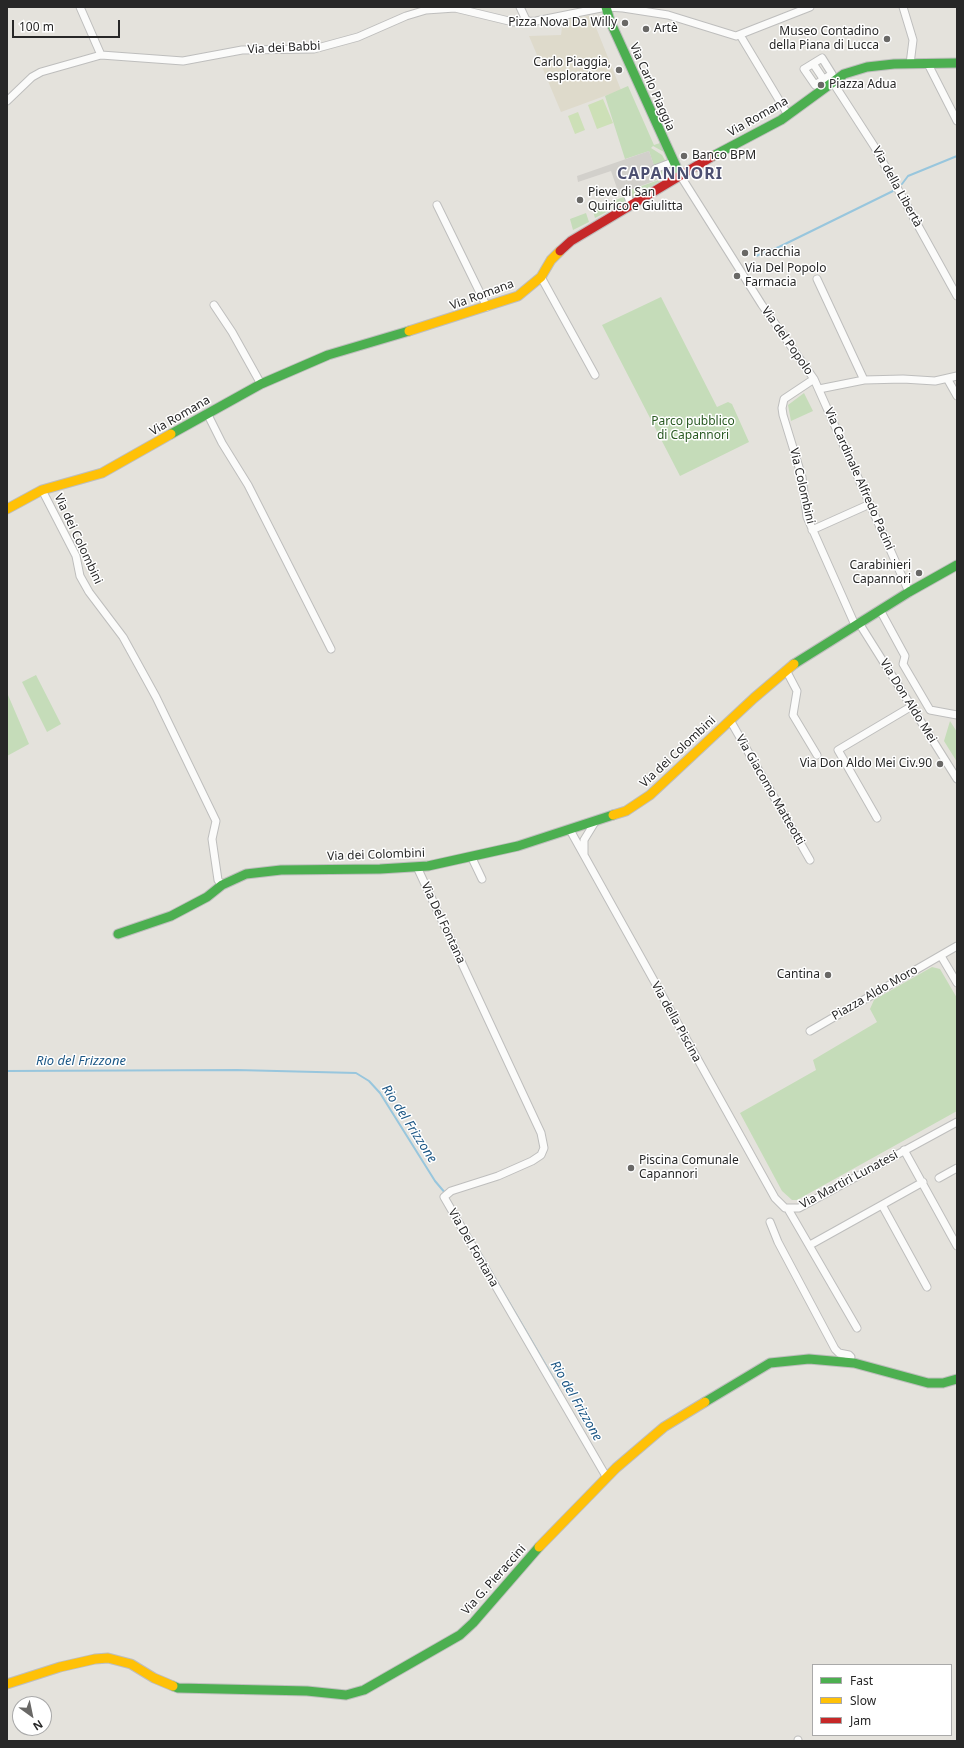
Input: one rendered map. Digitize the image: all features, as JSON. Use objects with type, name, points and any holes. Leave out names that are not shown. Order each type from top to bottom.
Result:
[{"type":"street","points":[[7,101],[32,77],[41,72],[101,55],[80,7]]},
{"type":"street","points":[[520,7],[526,22]]},
{"type":"street","points":[[606,7],[668,15],[730,36],[740,35],[810,7]]},
{"type":"street","name":"Via dei Babbi","points":[[101,55],[183,61],[242,50],[314,49],[358,37],[413,14],[426,10],[442,8],[455,8],[513,22],[526,22],[566,17],[606,7]]},
{"type":"street","name":"Via Carlo Piaggia","points":[[606,7],[610,20],[680,175]]},
{"type":"street","points":[[903,7],[914,40],[910,64]]},
{"type":"street","points":[[740,35],[788,115]]},
{"type":"street","name":"Via Romana","points":[[7,509],[42,490],[102,473],[261,384],[328,355],[487,307],[524,292],[541,277],[551,260],[571,241],[706,159],[766,129],[788,115],[828,82],[855,70],[910,64],[957,63]]},
{"type":"street","points":[[928,64],[957,121]]},
{"type":"street","points":[[814,65],[828,82]]},
{"type":"street","name":"Via della Libertà","points":[[828,82],[874,146],[957,296]]},
{"type":"street","points":[[656,169],[673,162]]},
{"type":"street","name":"Via del Popolo","points":[[680,175],[762,305],[819,388],[864,380],[903,379],[923,382],[948,380],[957,376]]},
{"type":"street","points":[[626,191],[632,205]]},
{"type":"street","points":[[437,205],[487,307]]},
{"type":"street","points":[[541,277],[595,375]]},
{"type":"street","points":[[817,279],[864,380]]},
{"type":"street","points":[[214,305],[232,332],[261,384]]},
{"type":"street","name":"Via Colombini","points":[[814,379],[784,399],[782,408],[801,471],[805,507],[812,530],[857,624]]},
{"type":"street","points":[[948,380],[957,396]]},
{"type":"street","name":"Via Cardinale Alfredo Pacini","points":[[819,388],[909,592]]},
{"type":"street","points":[[207,413],[222,443],[248,485],[331,649]]},
{"type":"street","name":"Via dei Colombini","points":[[42,490],[76,556],[80,576],[89,592],[123,636],[156,697],[213,814],[216,821],[212,839],[218,880],[222,885],[241,876],[257,871],[416,867],[518,846],[626,811],[640,803],[730,720],[801,658],[909,592],[957,565]]},
{"type":"street","points":[[812,530],[870,504]]},
{"type":"street","points":[[880,610],[905,656],[903,664],[930,710],[954,715]]},
{"type":"street","name":"Via Don Aldo Mei","points":[[857,624],[912,706],[957,778]]},
{"type":"street","points":[[786,670],[797,691],[793,715],[817,755]]},
{"type":"street","points":[[877,818],[838,750],[912,706]]},
{"type":"street","name":"Via Giacomo Matteotti","points":[[730,720],[810,860]]},
{"type":"street","points":[[587,863],[583,850],[584,840],[595,822]]},
{"type":"street","name":"Via della Piscina","points":[[570,830],[587,863],[775,1198],[788,1209]]},
{"type":"street","points":[[471,856],[482,879]]},
{"type":"street","name":"Via Del Fontana","points":[[416,867],[541,1133],[544,1148],[541,1155],[532,1161],[498,1176],[447,1194],[448,1205],[607,1478]]},
{"type":"street","points":[[118,934],[171,916],[206,897],[222,885]]},
{"type":"street","name":"Piazza Aldo Moro","points":[[810,1030],[957,946]]},
{"type":"street","points":[[941,956],[957,983]]},
{"type":"street","name":"Via Martiri Lunatesi","points":[[857,1328],[810,1244],[788,1209],[799,1208],[957,1122]]},
{"type":"street","name":"Via Martiri Lunatesi","points":[[904,1150],[957,1246]]},
{"type":"street","points":[[939,1178],[957,1168]]},
{"type":"street","points":[[810,1244],[923,1182]]},
{"type":"street","points":[[882,1205],[927,1287]]},
{"type":"street","points":[[770,1222],[778,1242],[835,1349],[838,1353],[849,1355],[851,1357],[850,1362]]},
{"type":"street","name":"Via G. Pieraccini","points":[[7,1684],[60,1667],[95,1659],[108,1658],[131,1664],[154,1678],[178,1688],[307,1691],[346,1695],[352,1694],[364,1690],[460,1635],[473,1623],[545,1540],[607,1478],[664,1427],[770,1363],[809,1359],[850,1362],[928,1383],[943,1383],[957,1379]]},
{"type":"shaded area","points":[[591,15],[621,90],[561,112],[529,36],[561,35],[563,21]]},
{"type":"shaded area","points":[[649,151],[659,179],[619,194],[611,171],[578,182],[577,176]]},
{"type":"green space","points":[[628,86],[654,145],[660,143],[664,152],[653,146],[651,148],[662,155],[666,162],[654,166],[649,151],[625,159],[605,96]]},
{"type":"green space","points":[[603,99],[613,123],[597,129],[588,105]]},
{"type":"green space","points":[[578,112],[585,130],[575,134],[568,116]]},
{"type":"green space","points":[[668,168],[671,174],[633,198],[630,190],[659,180],[657,172]]},
{"type":"green space","points":[[624,197],[626,202],[595,218],[592,208]]},
{"type":"green space","points":[[586,213],[589,222],[573,230],[570,219]]},
{"type":"green space","name":"Parco pubblico di Capannori","points":[[661,297],[717,407],[728,402],[732,404],[749,442],[680,476],[602,325]]},
{"type":"green space","points":[[804,393],[813,411],[791,421],[788,405]]},
{"type":"green space","points":[[36,675],[61,724],[47,732],[22,682]]},
{"type":"green space","points":[[8,695],[29,744],[7,756],[7,696]]},
{"type":"green space","points":[[950,721],[957,732],[957,762],[944,741]]},
{"type":"green space","points":[[932,967],[940,969],[957,998],[957,1111],[797,1200],[792,1200],[782,1191],[740,1113],[816,1070],[813,1060],[877,1022],[870,1009],[874,1000]]},
{"type":"waterway","points":[[902,184],[908,176],[957,156]]},
{"type":"waterway","points":[[756,256],[779,247],[893,191]]},
{"type":"waterway","name":"Rio del Frizzone","points":[[7,1071],[237,1070],[356,1073],[369,1081],[380,1093],[435,1181],[446,1194]]},
{"type":"waterway","name":"Rio del Frizzone","points":[[448,1198],[558,1386]]},
{"type":"traffic: fast","points":[[606,7],[610,21],[680,175]]},
{"type":"traffic: fast","points":[[713,156],[781,120],[844,74],[867,67],[894,64],[957,63]]},
{"type":"traffic: fast","points":[[171,434],[261,384],[328,355],[409,331]]},
{"type":"traffic: fast","points":[[794,664],[909,592],[957,565]]},
{"type":"traffic: fast","points":[[118,934],[171,916],[207,897],[222,885],[246,874],[281,870],[380,869],[428,866],[518,846],[613,815]]},
{"type":"traffic: fast","points":[[705,1402],[770,1363],[809,1359],[854,1363],[928,1383],[943,1383],[957,1379]]},
{"type":"traffic: fast","points":[[173,1686],[178,1688],[307,1691],[346,1695],[364,1690],[460,1635],[473,1623],[539,1547]]},
{"type":"traffic: slow","points":[[409,331],[518,296],[541,277],[551,260],[560,251]]},
{"type":"traffic: slow","points":[[7,509],[42,490],[102,473],[171,434]]},
{"type":"traffic: slow","points":[[613,815],[626,811],[650,795],[754,698],[794,664]]},
{"type":"traffic: slow","points":[[539,1547],[616,1468],[664,1427],[705,1402]]},
{"type":"traffic: slow","points":[[7,1684],[60,1667],[95,1659],[108,1658],[131,1664],[154,1678],[173,1686]]},
{"type":"traffic: jam","points":[[560,251],[571,241],[713,156]]},
{"type":"place","name":"Pizza Nova Da Willy","points":[[625,23]]},
{"type":"place","name":"Artè","points":[[646,29]]},
{"type":"place","name":"Museo Contadino della Piana di Lucca","points":[[887,39]]},
{"type":"place","name":"Carlo Piaggia, esploratore","points":[[619,70]]},
{"type":"place","name":"Piazza Adua","points":[[821,85]]},
{"type":"place","name":"Banco BPM","points":[[684,156]]},
{"type":"place","name":"Pieve di San Quirico e Giulitta","points":[[580,200]]},
{"type":"place","name":"Pracchia","points":[[745,253]]},
{"type":"place","name":"Via Del Popolo Farmacia","points":[[737,276]]},
{"type":"place","name":"Carabinieri Capannori","points":[[919,573]]},
{"type":"place","name":"Via Don Aldo Mei Civ.90","points":[[940,764]]},
{"type":"place","name":"Cantina","points":[[828,975]]},
{"type":"place","name":"Piscina Comunale Capannori","points":[[631,1168]]},
{"type":"district","name":"CAPANNORI","points":[[670,174]]}]
